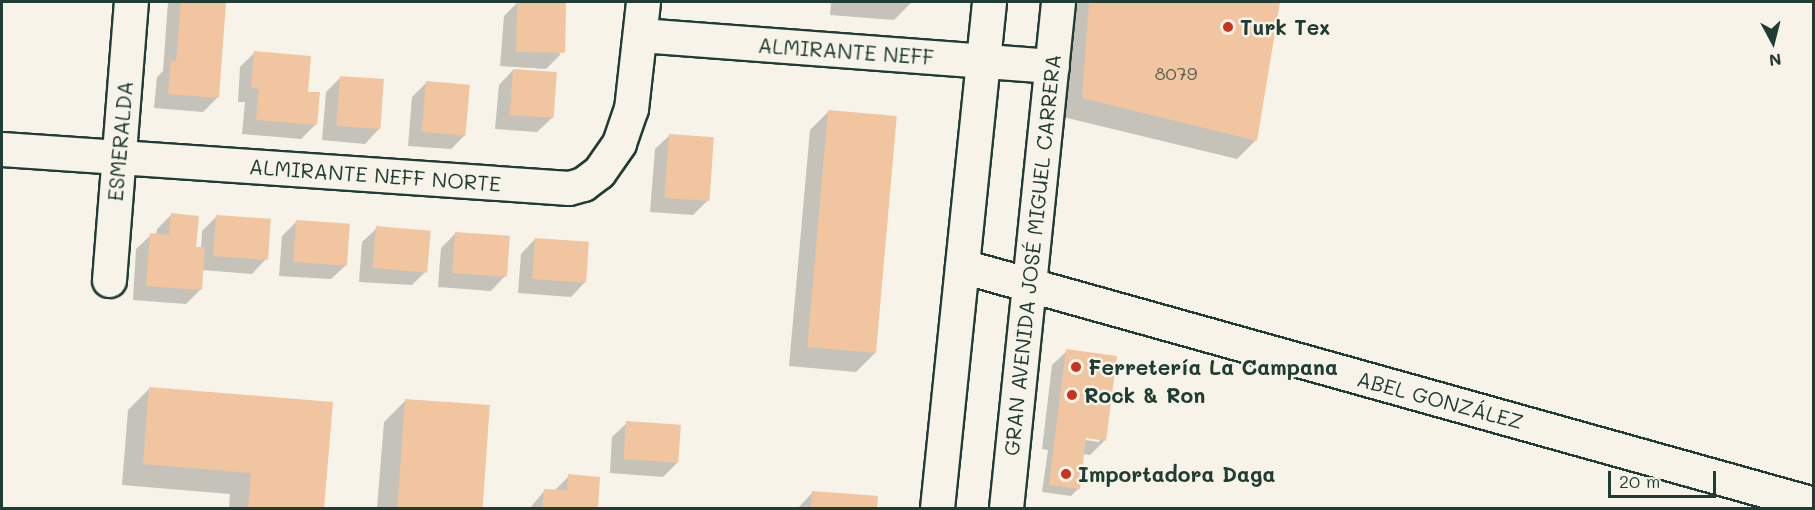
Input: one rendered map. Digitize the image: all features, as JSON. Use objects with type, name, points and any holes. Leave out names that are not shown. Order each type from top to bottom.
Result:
[{"type":"street","name":"ESMERALDA","points":[[110,280],[132,2]]},
{"type":"street","name":"ALMIRANTE NEFF NORTE","points":[[2,149],[569,188],[583,184],[598,172],[620,143],[631,109],[643,2]]},
{"type":"street","points":[[937,508],[989,2]]},
{"type":"street","name":"GRAN AVENIDA JOSÉ MIGUEL CARRERA","points":[[1006,508],[1058,2]]},
{"type":"street","name":"ALMIRANTE NEFF","points":[[640,35],[1052,66]]},
{"type":"street","name":"ABEL GONZÁLEZ","points":[[962,266],[1814,504]]},
{"type":"building","points":[[181,2],[226,2],[219,98],[168,94],[171,61],[176,62]]},
{"type":"building","points":[[517,2],[566,3],[565,53],[516,52]]},
{"type":"building","points":[[1089,2],[1280,2],[1257,141],[1082,98]]},
{"type":"building","points":[[254,51],[311,56],[308,92],[320,92],[317,125],[256,120],[259,89],[251,88]]},
{"type":"building","points":[[513,69],[557,72],[554,118],[510,115]]},
{"type":"building","points":[[340,76],[384,79],[380,129],[337,126]]},
{"type":"building","points":[[426,81],[470,85],[465,136],[422,132]]},
{"type":"building","points":[[828,110],[897,116],[876,353],[807,347]]},
{"type":"building","points":[[669,134],[714,137],[709,201],[665,198]]},
{"type":"building","points":[[171,213],[199,216],[196,247],[205,247],[202,290],[146,286],[150,233],[169,235]]},
{"type":"building","points":[[216,215],[271,219],[268,260],[213,256]]},
{"type":"building","points":[[296,220],[350,224],[347,266],[293,262]]},
{"type":"building","points":[[376,226],[431,231],[427,273],[372,268]]},
{"type":"building","points":[[455,232],[510,236],[507,277],[452,273]]},
{"type":"building","points":[[535,238],[589,242],[586,283],[532,279]]},
{"type":"building","points":[[1066,349],[1117,356],[1106,441],[1086,438],[1080,489],[1049,485]]},
{"type":"building","points":[[149,387],[333,402],[324,508],[248,508],[251,473],[143,464]]},
{"type":"building","points":[[405,399],[490,405],[483,508],[397,508]]},
{"type":"building","points":[[626,421],[681,425],[678,463],[623,459]]},
{"type":"building","points":[[568,474],[600,477],[598,508],[542,508],[544,489],[567,490]]},
{"type":"building","points":[[812,491],[878,496],[877,508],[811,508]]},
{"type":"place","name":"Turk Tex","points":[[1228,27]]},
{"type":"place","name":"Ferretería La Campana","points":[[1076,367]]},
{"type":"place","name":"Rock & Ron","points":[[1072,395]]},
{"type":"place","name":"Importadora Daga","points":[[1066,474]]}]
